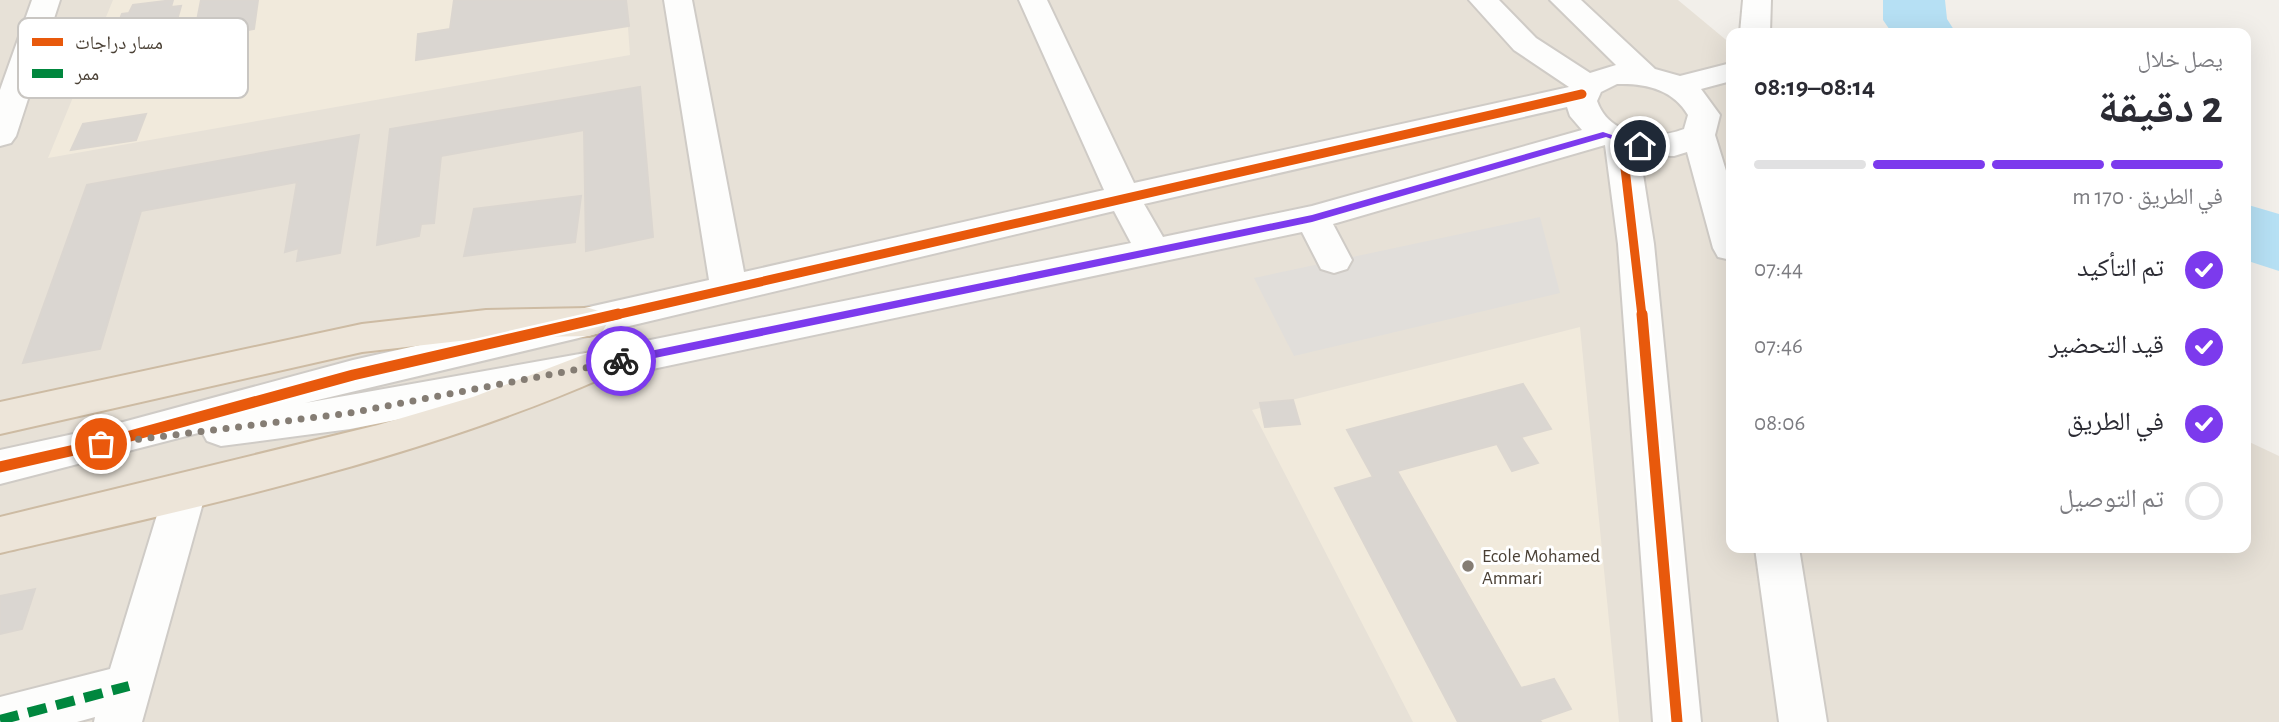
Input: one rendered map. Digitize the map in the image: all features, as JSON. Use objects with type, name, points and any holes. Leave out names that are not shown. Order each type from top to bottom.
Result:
[{"type":"highway","points":[[0,418],[362,338],[485,324],[589,321]]},
{"type":"highway","points":[[0,536],[186,492],[439,425],[491,408],[591,367]]},
{"type":"street","points":[[40,18],[46,0]]},
{"type":"street","points":[[678,0],[729,290]]},
{"type":"street","points":[[1033,0],[1124,198],[1153,251]]},
{"type":"street","points":[[1483,0],[1525,44],[1585,90]]},
{"type":"street","points":[[1564,0],[1644,75]]},
{"type":"street","points":[[1755,28],[1757,0]]},
{"type":"street","points":[[1677,86],[1726,73]]},
{"type":"street","points":[[0,467],[101,444],[353,375],[1585,90],[1611,75],[1644,75],[1677,86],[1695,100],[1704,115],[1699,135],[1726,230]]},
{"type":"street","points":[[0,136],[18,83]]},
{"type":"street","points":[[1585,90],[1581,104],[1585,115],[1614,138],[1658,148],[1675,146],[1699,135]]},
{"type":"street","points":[[101,444],[350,413],[591,367],[1312,218],[1614,138]]},
{"type":"street","points":[[1614,138],[1636,244],[1677,722]]},
{"type":"street","points":[[1312,218],[1334,260]]},
{"type":"street","points":[[0,720],[124,704],[186,492]]},
{"type":"street","points":[[1778,553],[1803,722]]},
{"type":"shaded area","points":[[0,0],[1678,0],[1726,40],[1726,553],[2251,553],[2251,443],[2279,456],[2279,722],[0,722]]},
{"type":"shaded area","points":[[113,0],[626,0],[630,55],[48,158],[73,98],[248,98],[248,18],[106,18]]},
{"type":"shaded area","points":[[1540,217],[1560,293],[1294,356],[1254,278]]},
{"type":"shaded area","name":"Ecole Mohamed Ammari","points":[[1580,327],[1619,722],[1413,722],[1252,410]]},
{"type":"building","points":[[173,0],[171,7],[181,6],[178,18],[120,18],[122,14],[129,13],[133,5]]},
{"type":"building","points":[[201,0],[258,0],[254,29],[248,30],[248,18],[197,18]]},
{"type":"building","points":[[454,0],[626,0],[629,26],[416,60],[418,34],[450,29]]},
{"type":"building","points":[[640,87],[653,237],[586,251],[584,130],[441,156],[434,223],[421,224],[419,236],[377,245],[390,129]]},
{"type":"building","points":[[146,114],[136,140],[71,150],[83,124]]},
{"type":"building","points":[[359,135],[340,253],[297,261],[299,248],[285,252],[297,182],[141,211],[100,349],[23,363],[87,185]]},
{"type":"building","points":[[581,196],[575,242],[464,256],[474,209]]},
{"type":"building","points":[[1523,384],[1551,429],[1521,437],[1538,463],[1512,471],[1497,444],[1397,471],[1521,688],[1554,679],[1571,709],[1539,720],[1541,722],[1458,722],[1335,488],[1373,477],[1347,430]]},
{"type":"building","points":[[1293,400],[1300,424],[1265,427],[1260,403]]},
{"type":"building","points":[[35,589],[22,629],[0,634],[0,596]]},
{"type":"waterway","points":[[1914,0],[1915,20],[1921,28]]},
{"type":"waterway","points":[[2251,232],[2279,244]]},
{"type":"marked path","points":[[0,720],[129,686]]},
{"type":"cycle path","points":[[0,467],[101,444],[353,375],[1582,94]]},
{"type":"cycle path","points":[[1622,142],[1636,244],[1677,722]]},
{"type":"way so far","points":[[101,444],[350,413],[621,361]]},
{"type":"place","name":"Ecole Mohamed Ammari","points":[[1468,566]]},
{"type":"route","points":[[621,361],[1312,218],[1606,134],[1622,142],[1640,146]]}]
